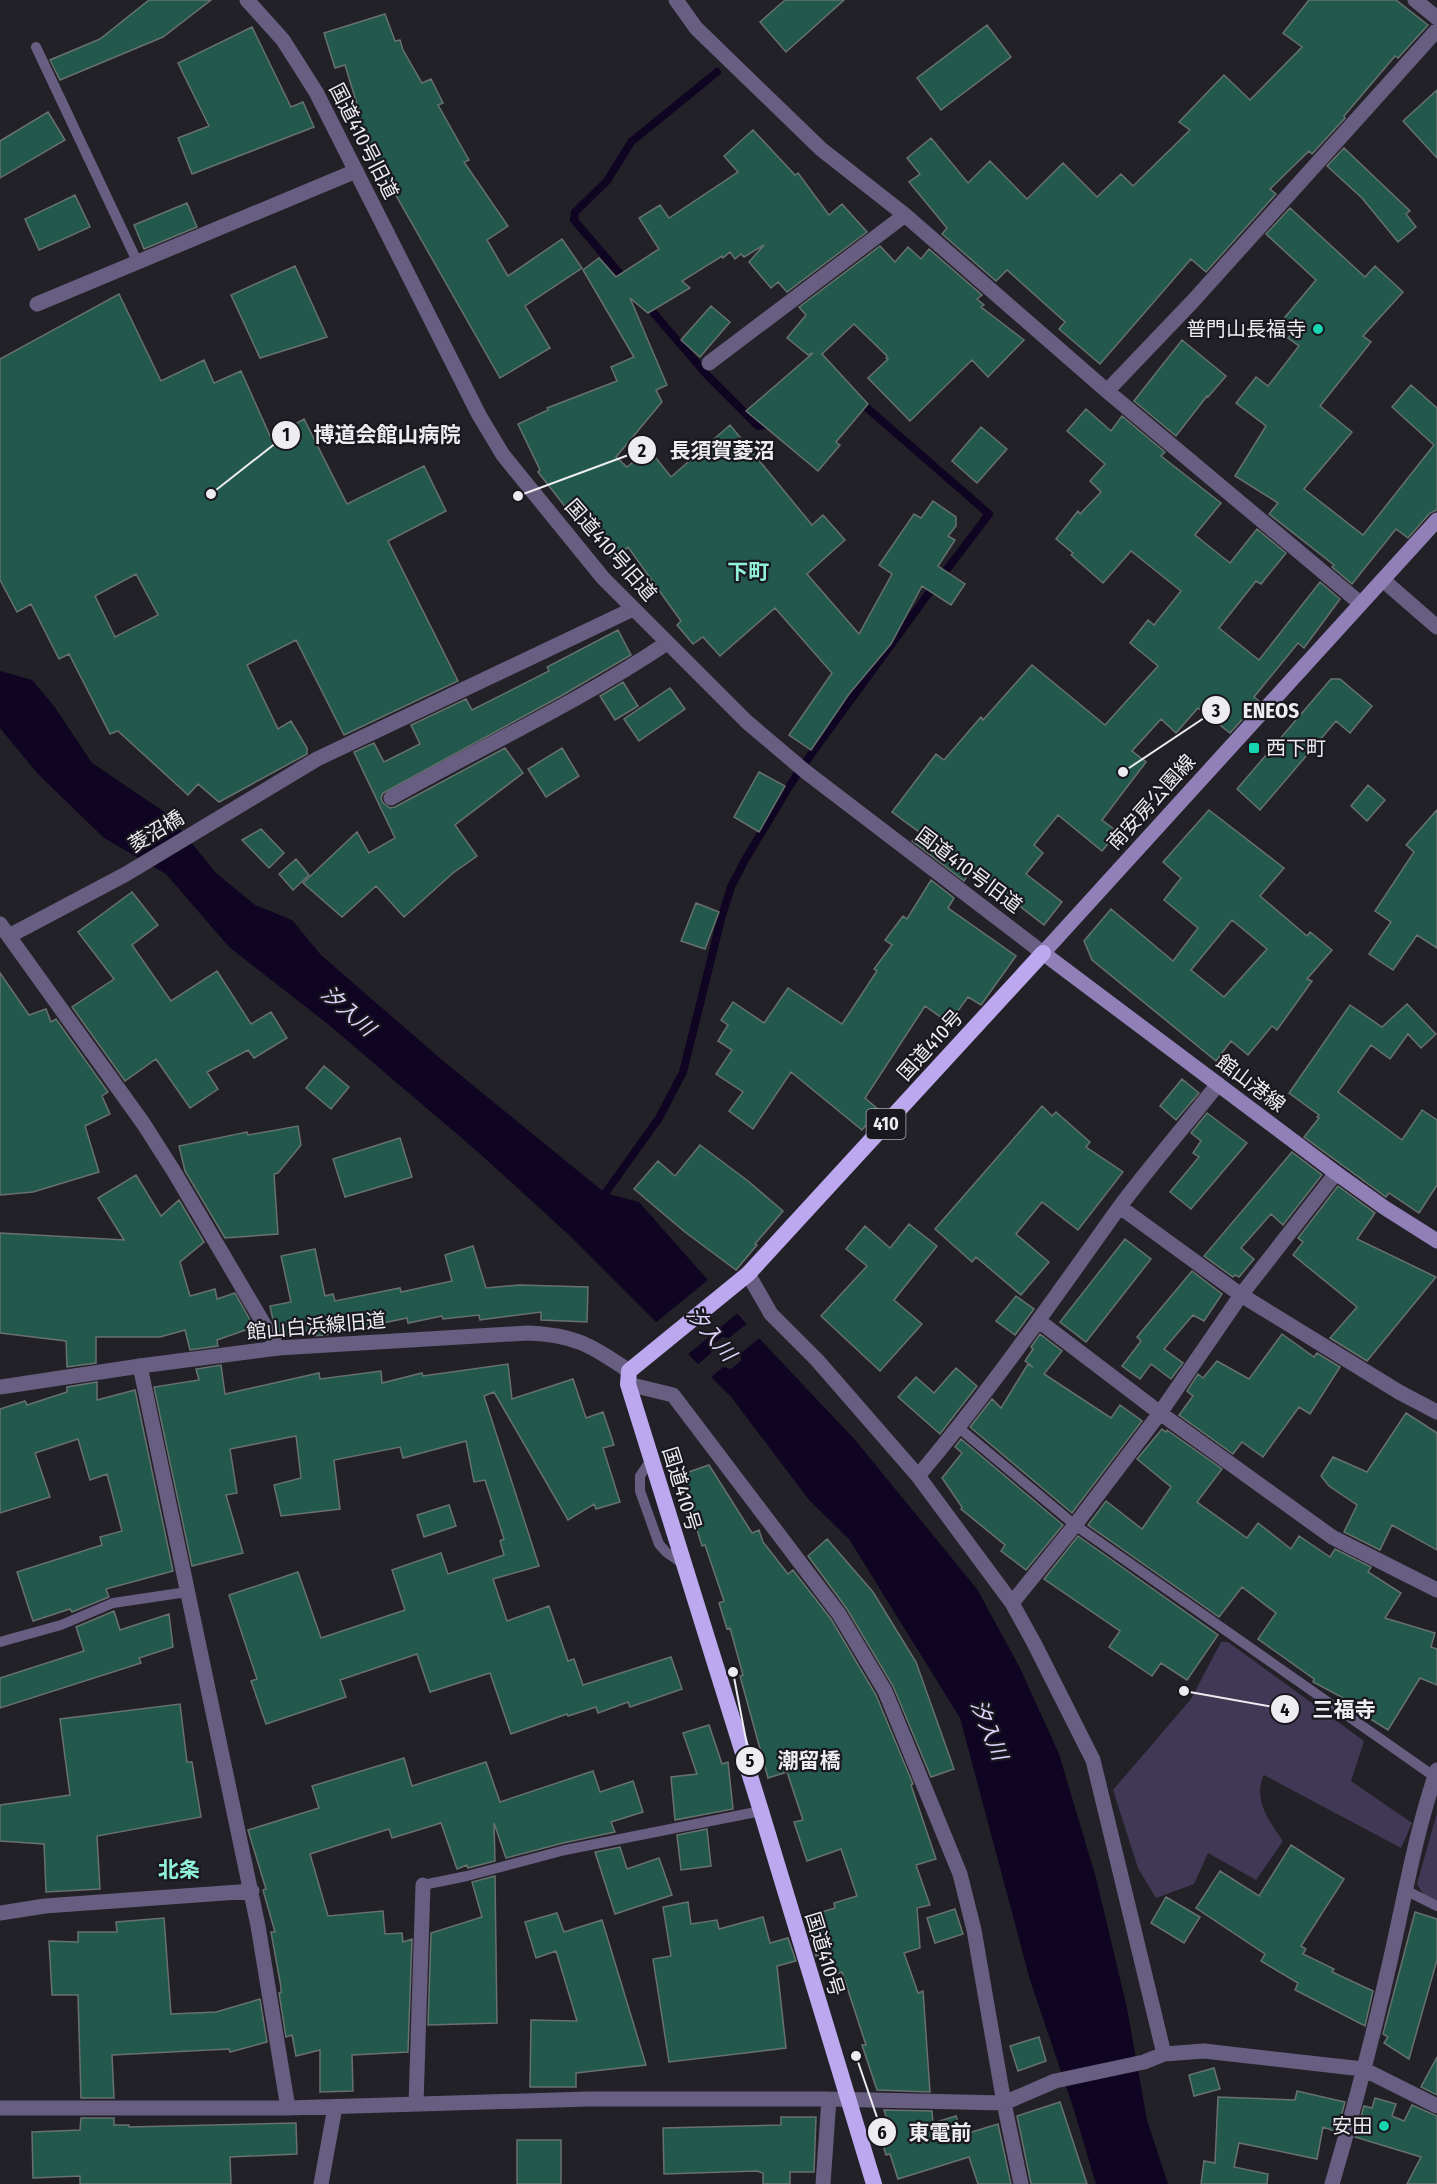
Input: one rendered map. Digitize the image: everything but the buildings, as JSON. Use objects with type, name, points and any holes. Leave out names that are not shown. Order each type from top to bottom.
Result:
[{"type":"highway","name":"国道410号","points":[[874,2184],[761,1811],[651,1460],[628,1378],[660,1344],[748,1274],[1043,953]]},
{"type":"main road","name":"南安房公園線","points":[[1043,953],[1437,520]]},
{"type":"main road","name":"館山港線","points":[[1043,953],[1336,1173],[1437,1241]]},
{"type":"street","name":"国道410号旧道","points":[[247,0],[289,49],[316,92],[479,415],[503,455],[603,578],[747,722],[801,768],[1043,953]]},
{"type":"street","points":[[676,0],[696,28],[821,149],[905,215],[1107,391],[1360,603]]},
{"type":"street","points":[[1415,0],[1437,18]]},
{"type":"street","points":[[1107,391],[1193,301],[1437,30]]},
{"type":"street","points":[[37,304],[356,171]]},
{"type":"street","points":[[709,363],[905,215]]},
{"type":"street","points":[[1383,580],[1437,627]]},
{"type":"street","name":"菱沼橋","points":[[5,930],[126,874],[317,759],[633,609]]},
{"type":"street","points":[[392,798],[568,704],[631,668],[667,643]]},
{"type":"street","points":[[5,930],[167,1160],[278,1348]]},
{"type":"street","points":[[918,1476],[959,1428],[1040,1321],[1120,1207],[1218,1084]]},
{"type":"street","points":[[1012,1603],[1160,1413],[1241,1295],[1336,1173]]},
{"type":"street","points":[[1120,1207],[1241,1295],[1399,1392],[1437,1412]]},
{"type":"street","points":[[748,1274],[771,1314],[817,1360],[918,1476],[1012,1603],[1093,1760],[1164,2054]]},
{"type":"street","points":[[1040,1321],[1160,1413],[1332,1537],[1437,1590]]},
{"type":"street","name":"館山白浜線旧道","points":[[0,1387],[278,1348],[528,1334],[554,1334],[590,1345],[628,1378]]},
{"type":"street","points":[[140,1366],[252,1891],[288,2108]]},
{"type":"street","points":[[628,1378],[673,1395],[839,1614],[885,1691],[960,1874],[974,1930],[1004,2103],[1021,2184]]},
{"type":"street","points":[[1332,2184],[1392,1956],[1405,1890],[1436,1773]]},
{"type":"street","points":[[416,2104],[423,1885]]},
{"type":"street","points":[[0,1913],[45,1906],[252,1891]]},
{"type":"street","points":[[0,2108],[288,2108],[588,2099],[1004,2103],[1055,2081],[1144,2062],[1164,2054],[1204,2051],[1363,2069],[1437,2106]]},
{"type":"street","points":[[823,2184],[830,2100]]},
{"type":"street","points":[[321,2184],[335,2107]]},
{"type":"lane","points":[[36,47],[137,261]]},
{"type":"lane","points":[[959,1428],[1074,1525],[1436,1773]]},
{"type":"lane","points":[[0,1642],[61,1625],[112,1603],[187,1592]]},
{"type":"lane","points":[[423,1885],[565,1850],[761,1811]]},
{"type":"lane","points":[[1405,1890],[1437,1906]]},
{"type":"shaded area","points":[[1221,1642],[1228,1642],[1364,1741],[1351,1781],[1412,1823],[1401,1848],[1264,1775],[1261,1784],[1261,1801],[1268,1818],[1283,1841],[1256,1880],[1208,1853],[1194,1884],[1156,1898],[1138,1868],[1113,1790],[1191,1699]]},
{"type":"shaded area","points":[[1437,1813],[1437,1902],[1425,1897],[1417,1884]]},
{"type":"water","name":"汐入川","points":[[0,671],[32,680],[54,706],[92,763],[169,815],[216,873],[255,905],[292,920],[321,955],[442,1060],[605,1193],[639,1202],[759,1338],[856,1441],[977,1589],[1020,1668],[1059,1754],[1096,1878],[1127,2008],[1147,2120],[1168,2184],[1096,2184],[1073,2107],[1030,1980],[960,1718],[849,1539],[809,1500],[732,1398],[569,1235],[478,1152],[329,1025],[229,947],[166,874],[104,838],[38,774],[0,728]]},
{"type":"pier","points":[[709,1279],[739,1312],[686,1356],[654,1324]]},
{"type":"pier","points":[[749,1322],[762,1336],[741,1353],[741,1361],[731,1369],[723,1367],[709,1379],[696,1366],[711,1353],[712,1344],[722,1337],[729,1338]]},
{"type":"waterway","points":[[627,282],[574,220],[575,212],[607,181],[631,142],[717,72]]},
{"type":"waterway","points":[[645,303],[707,375],[758,426],[772,424]]},
{"type":"waterway","points":[[599,1202],[659,1118],[683,1072],[721,919],[731,887],[745,860],[812,753],[989,514],[858,400]]},
{"type":"place","name":"普門山長福寺","points":[[1318,329]]},
{"type":"place","name":"博道会館山病院","points":[[211,494]]},
{"type":"place","name":"長須賀菱沼","points":[[518,496]]},
{"type":"place","name":"西下町","points":[[1254,748]]},
{"type":"place","name":"ENEOS","points":[[1123,772]]},
{"type":"place","name":"潮留橋","points":[[733,1672]]},
{"type":"place","name":"三福寺","points":[[1184,1691]]},
{"type":"place","name":"東電前","points":[[856,2056]]},
{"type":"place","name":"安田","points":[[1384,2126]]},
{"type":"district","name":"下町","points":[[748,572]]},
{"type":"district","name":"北条","points":[[179,1870]]}]
